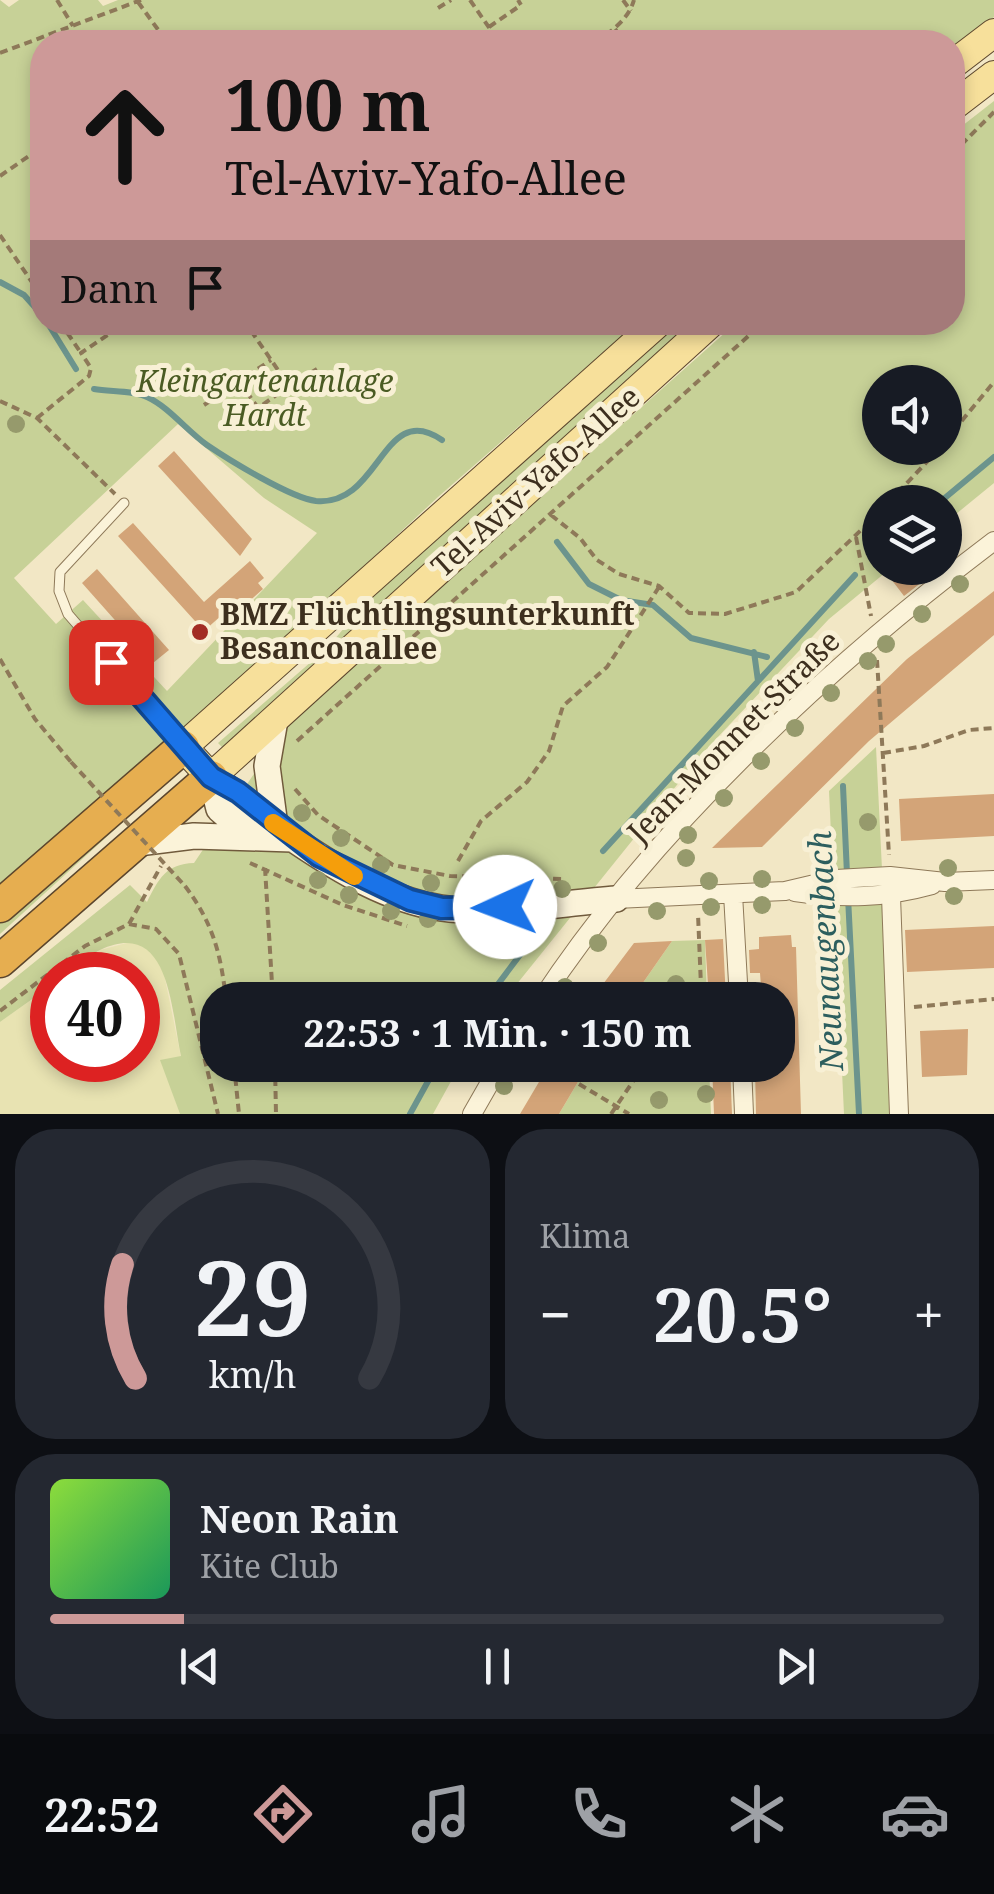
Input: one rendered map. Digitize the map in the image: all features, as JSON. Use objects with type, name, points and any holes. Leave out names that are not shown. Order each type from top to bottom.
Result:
[{"type":"highway","name":"Tel-Aviv-Yafo-Allee","points":[[0,906],[182,747]]},
{"type":"highway","name":"Tel-Aviv-Yafo-Allee","points":[[0,961],[211,777]]},
{"type":"main road","points":[[965,55],[994,33]]},
{"type":"main road","points":[[965,97],[994,75]]},
{"type":"main road","name":"Tel-Aviv-Yafo-Allee","points":[[182,747],[643,335]]},
{"type":"main road","name":"Tel-Aviv-Yafo-Allee","points":[[211,777],[698,335]]},
{"type":"main road","points":[[182,747],[211,777]]},
{"type":"street","name":"Jean-Monnet-Straße","points":[[554,982],[616,899],[736,770],[875,635],[994,541]]},
{"type":"street","points":[[275,720],[267,766],[284,832]]},
{"type":"street","points":[[211,777],[238,792],[284,832],[380,888],[442,908],[785,891],[836,879],[868,877],[945,882],[994,880]]},
{"type":"street","points":[[211,777],[219,810],[251,837]]},
{"type":"street","points":[[138,843],[284,832]]},
{"type":"street","points":[[785,891],[838,898],[890,896],[945,882]]},
{"type":"street","points":[[733,894],[737,982]]},
{"type":"street","points":[[890,896],[899,1114]]},
{"type":"street","points":[[472,1114],[490,1082]]},
{"type":"street","points":[[743,1082],[744,1114]]},
{"type":"lane","points":[[124,503],[60,572],[59,591],[68,614],[182,747]]},
{"type":"path","points":[[57,0],[73,26]]},
{"type":"path","points":[[438,8],[450,0]]},
{"type":"path","points":[[470,0],[489,28],[522,5],[518,0]]},
{"type":"path","points":[[623,0],[631,11]]},
{"type":"path","points":[[615,29],[631,11],[634,0]]},
{"type":"path","points":[[62,30],[140,1],[159,30]]},
{"type":"path","points":[[0,53],[30,42]]},
{"type":"path","points":[[965,141],[994,112]]},
{"type":"path","points":[[0,176],[30,155]]},
{"type":"path","points":[[0,236],[30,280]]},
{"type":"path","points":[[37,418],[88,376],[91,368],[69,335]]},
{"type":"path","points":[[81,353],[108,335]]},
{"type":"path","points":[[254,335],[290,386]]},
{"type":"path","points":[[293,745],[750,335]]},
{"type":"path","points":[[204,405],[271,360]]},
{"type":"path","points":[[239,382],[258,408],[317,369]]},
{"type":"path","points":[[962,421],[994,382]]},
{"type":"path","points":[[0,401],[37,418],[124,503]]},
{"type":"path","points":[[904,485],[924,465]]},
{"type":"path","points":[[551,515],[580,538],[596,560],[618,574],[659,586],[689,613],[725,614],[796,592],[862,531]]},
{"type":"path","points":[[856,537],[875,635],[890,876]]},
{"type":"path","points":[[458,860],[482,821],[528,782],[549,751],[563,706],[607,667],[659,586]]},
{"type":"path","points":[[0,659],[35,719],[204,911],[219,943],[224,982]]},
{"type":"path","points":[[883,753],[924,746],[968,730],[994,728]]},
{"type":"path","points":[[290,776],[296,792],[318,815],[394,865],[450,876],[571,880]]},
{"type":"path","points":[[271,982],[265,866],[284,832]]},
{"type":"path","points":[[0,1011],[85,946],[129,924],[156,871],[175,854]]},
{"type":"path","points":[[697,895],[700,982]]},
{"type":"path","points":[[129,924],[156,929],[180,954],[218,1114]]},
{"type":"path","points":[[894,1009],[994,1000]]},
{"type":"path","points":[[236,1082],[240,1114]]},
{"type":"path","points":[[275,1082],[276,1114]]},
{"type":"path","points":[[611,1114],[632,1082]]},
{"type":"path","points":[[579,1084],[629,1114]]},
{"type":"shaded area","points":[[134,941],[153,952],[97,952]]},
{"type":"shaded area","points":[[160,961],[181,1057],[161,1060],[180,1114],[0,1114],[0,1022],[30,1001],[30,1082],[160,1082]]},
{"type":"green space","name":"Kleingartenanlage Hardt","points":[[0,0],[9,7],[19,0],[98,0],[103,6],[118,0],[994,0],[994,17],[965,41],[965,30],[30,30],[30,335],[623,335],[438,497],[231,690],[195,717],[0,892]],"holes":[[[178,424],[264,498],[317,533],[167,691],[83,600],[56,624],[14,578]]]},
{"type":"green space","points":[[994,101],[994,483],[962,509],[962,485],[862,485],[862,585],[870,585],[829,619],[701,755],[518,982],[200,982],[200,1082],[451,1082],[433,1114],[180,1114],[160,1060],[181,1056],[160,968],[160,952],[123,943],[97,952],[47,952],[130,885],[147,902],[170,869],[194,863],[290,720],[723,335],[965,335],[965,124]]},
{"type":"green space","points":[[664,335],[684,335],[223,748],[218,743],[327,648],[375,592]]},
{"type":"green space","points":[[876,747],[894,1114],[844,1114],[829,791]]},
{"type":"green space","points":[[160,779],[168,781],[0,934],[0,922]]},
{"type":"green space","points":[[705,940],[706,982],[644,982],[672,941]]},
{"type":"green space","points":[[30,966],[30,1001],[0,1022],[0,990]]},
{"type":"green space","points":[[578,1082],[710,1082],[711,1114],[559,1114]]},
{"type":"building","points":[[174,451],[252,539],[240,556],[158,466]]},
{"type":"building","points":[[133,523],[204,602],[250,561],[264,578],[258,583],[263,589],[238,611],[233,605],[204,631],[118,536]]},
{"type":"building","points":[[97,569],[169,650],[153,663],[82,583]]},
{"type":"building","points":[[896,585],[918,585],[904,596]]},
{"type":"building","points":[[994,591],[994,635],[869,741],[762,847],[712,848],[907,659]]},
{"type":"building","points":[[994,794],[994,836],[901,841],[899,799]]},
{"type":"building","points":[[994,926],[994,968],[907,972],[905,930]]},
{"type":"building","points":[[791,935],[792,947],[796,947],[801,1114],[756,1114],[755,1082],[795,1082],[795,982],[761,982],[760,973],[750,973],[749,950],[759,949],[759,937]]},
{"type":"building","points":[[723,939],[725,982],[708,982],[705,940]]},
{"type":"building","points":[[672,941],[644,982],[605,982],[634,943]]},
{"type":"building","points":[[968,1029],[967,1075],[922,1077],[920,1031]]},
{"type":"building","points":[[539,1082],[578,1082],[559,1114],[520,1114]]},
{"type":"building","points":[[713,1082],[731,1082],[732,1114],[714,1114]]},
{"type":"waterway","name":"Neunaugenbach","points":[[0,282],[30,302]]},
{"type":"waterway","name":"Neunaugenbach","points":[[55,335],[76,369]]},
{"type":"waterway","name":"Neunaugenbach","points":[[94,389],[147,397],[230,460],[276,486],[316,501],[338,498],[355,488],[406,433],[422,431],[442,440]]},
{"type":"waterway","points":[[960,485],[994,457]]},
{"type":"waterway","name":"Neunaugenbach","points":[[557,542],[589,584],[621,600],[653,605],[691,638],[767,657]]},
{"type":"waterway","points":[[603,851],[855,575]]},
{"type":"waterway","points":[[754,652],[758,681]]},
{"type":"waterway","name":"Neunaugenbach","points":[[843,786],[847,874]]},
{"type":"waterway","name":"Neunaugenbach","points":[[848,897],[859,1114]]},
{"type":"waterway","points":[[500,982],[526,947]]},
{"type":"waterway","points":[[410,1114],[428,1082]]},
{"type":"slow traffic","points":[[273,823],[354,876]]},
{"type":"place","name":"BMZ Flüchtlingsunterkunft Besanconallee","points":[[200,632]]},
{"type":"route","points":[[111,662],[211,777],[238,792],[275,826],[319,856],[410,900],[442,908],[505,907]]}]
